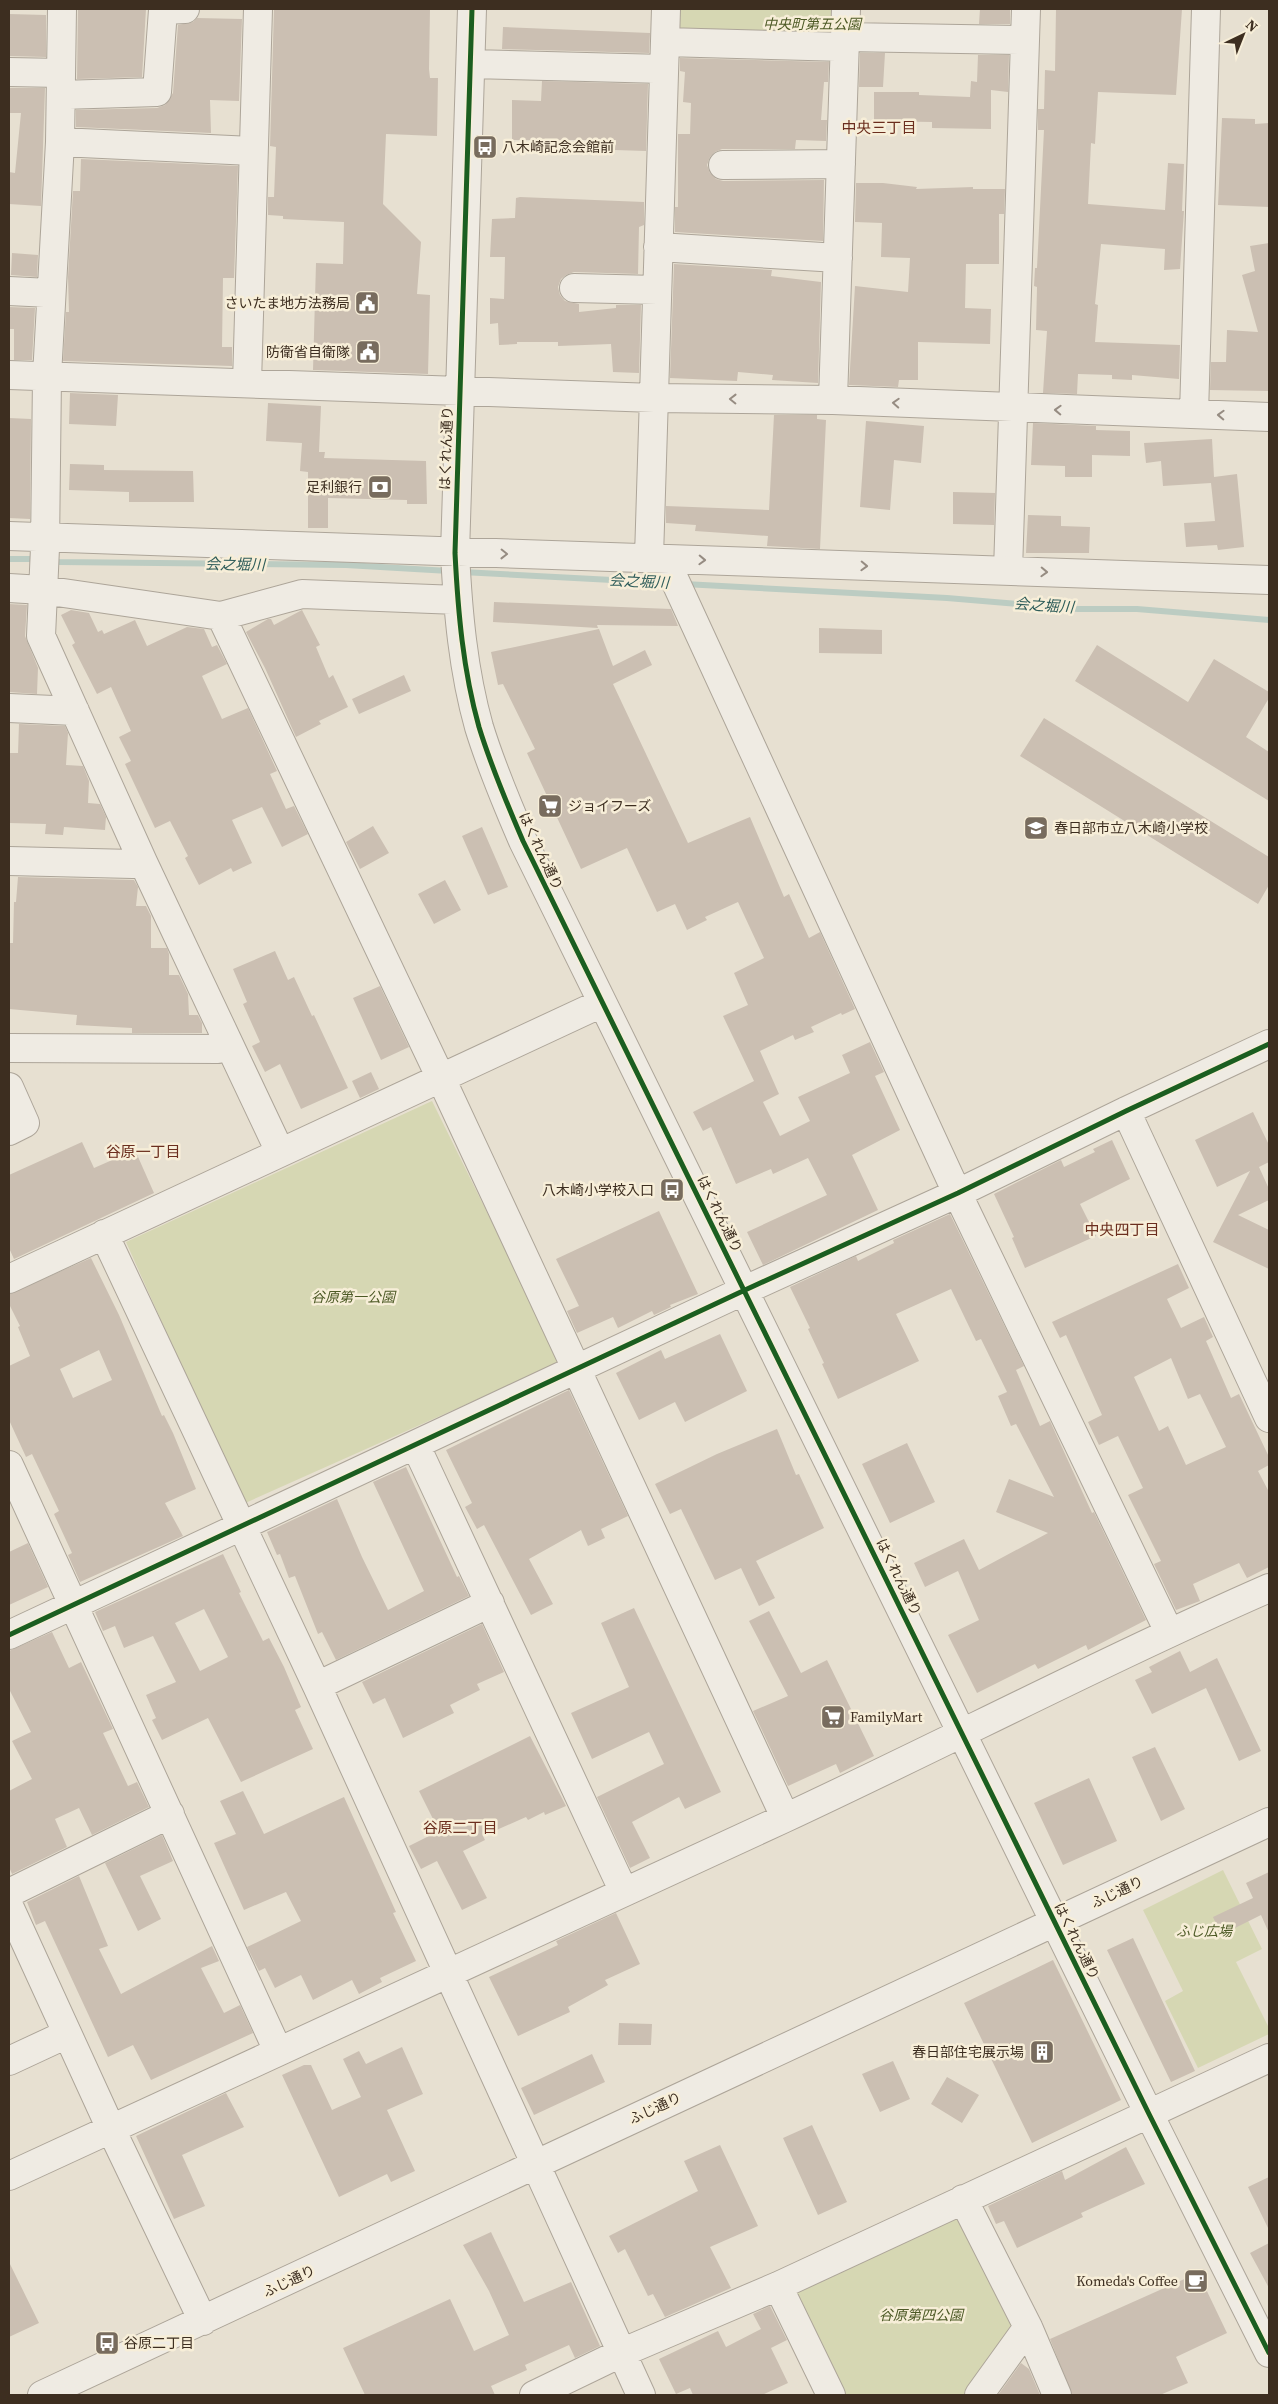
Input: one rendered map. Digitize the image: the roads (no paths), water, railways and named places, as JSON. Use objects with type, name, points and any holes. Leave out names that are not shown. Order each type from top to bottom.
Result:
[{"type":"street","points":[[62,9],[60,142],[50,293],[47,376],[41,636],[143,862],[280,1152]]},
{"type":"street","points":[[9,72],[61,84],[157,92],[162,10],[185,9]]},
{"type":"street","points":[[247,383],[252,151],[258,9]]},
{"type":"street","name":"はくれん通り","points":[[472,9],[459,390],[457,594],[468,681],[479,727],[497,780],[523,841],[602,1003],[745,1290],[1149,2114],[1269,2353]]},
{"type":"street","points":[[666,9],[654,398],[661,561],[682,597],[958,1193],[1169,1632]]},
{"type":"street","points":[[833,400],[846,9]]},
{"type":"street","points":[[1008,571],[1015,408],[1026,9]]},
{"type":"street","points":[[1194,414],[1206,9]]},
{"type":"street","points":[[664,42],[1026,40]]},
{"type":"street","points":[[471,64],[664,69]]},
{"type":"street","points":[[60,142],[252,151]]},
{"type":"street","points":[[723,165],[841,164]]},
{"type":"street","points":[[658,247],[838,258]]},
{"type":"street","points":[[574,288],[657,290]]},
{"type":"street","points":[[9,291],[50,293]]},
{"type":"street","points":[[9,375],[654,398],[833,400],[1269,417]]},
{"type":"street","points":[[9,536],[44,563],[221,616],[302,594],[457,594]]},
{"type":"street","points":[[9,588],[44,563],[456,557],[661,561],[1269,580]]},
{"type":"street","points":[[221,616],[441,1079],[785,1817]]},
{"type":"street","points":[[9,708],[75,711]]},
{"type":"street","points":[[9,861],[132,864],[143,862]]},
{"type":"street","points":[[9,1279],[602,1003]]},
{"type":"street","points":[[9,1635],[577,1371],[745,1290],[958,1193],[1269,1044]]},
{"type":"street","points":[[9,1048],[218,1049],[229,1046]]},
{"type":"street","points":[[9,1087],[25,1123],[9,1131]]},
{"type":"street","points":[[1126,1111],[1269,1418]]},
{"type":"street","points":[[104,1234],[449,1971],[641,2395]]},
{"type":"street","points":[[416,1446],[623,1890]]},
{"type":"street","points":[[9,1465],[278,2051]]},
{"type":"street","points":[[9,2176],[623,1890],[785,1817],[1169,1632],[1269,1588]]},
{"type":"street","points":[[317,1686],[490,1603]]},
{"type":"street","points":[[9,1893],[170,1814]]},
{"type":"street","name":"ふじ通り","points":[[42,2395],[1269,1822]]},
{"type":"street","points":[[12,1922],[203,2321]]},
{"type":"street","points":[[9,2061],[67,2034]]},
{"type":"street","points":[[534,2395],[621,2353],[778,2286],[1269,2058]]},
{"type":"street","points":[[963,2199],[1028,2328],[1058,2395]]},
{"type":"street","points":[[778,2286],[831,2395]]},
{"type":"street","points":[[979,2395],[1028,2328]]},
{"type":"waterway","name":"会之堀川","points":[[9,559],[37,559]]},
{"type":"waterway","name":"会之堀川","points":[[50,559],[59,562],[346,565],[449,571]]},
{"type":"waterway","name":"会之堀川","points":[[462,572],[669,583]]},
{"type":"waterway","name":"会之堀川","points":[[684,584],[947,598],[1078,609],[1137,609],[1269,620]]},
{"type":"place","name":"八木崎記念会館前","points":[[485,147]]},
{"type":"place","name":"さいたま地方法務局","points":[[367,303]]},
{"type":"place","name":"防衛省自衛隊","points":[[368,352]]},
{"type":"place","name":"足利銀行","points":[[380,487]]},
{"type":"place","name":"ジョイフーズ","points":[[550,806]]},
{"type":"place","name":"春日部市立八木崎小学校","points":[[1036,828]]},
{"type":"place","name":"八木崎小学校入口","points":[[672,1190]]},
{"type":"place","name":"FamilyMart","points":[[833,1717]]},
{"type":"place","name":"春日部住宅展示場","points":[[1042,2052]]},
{"type":"place","name":"Komeda's Coffee","points":[[1196,2281]]},
{"type":"place","name":"谷原二丁目","points":[[107,2343]]},
{"type":"district","name":"中央三丁目","points":[[879,127]]},
{"type":"district","name":"谷原一丁目","points":[[143,1151]]},
{"type":"district","name":"中央四丁目","points":[[1122,1229]]},
{"type":"district","name":"谷原二丁目","points":[[460,1827]]},
{"type":"park label","name":"中央町第五公園","points":[[812,24]]},
{"type":"park label","name":"谷原第一公園","points":[[353,1297]]},
{"type":"park label","name":"ふじ広場","points":[[1204,1931]]},
{"type":"park label","name":"谷原第四公園","points":[[921,2315]]}]
